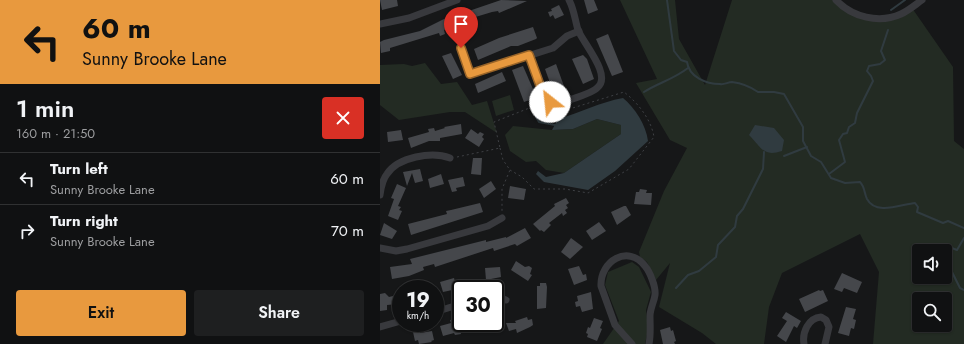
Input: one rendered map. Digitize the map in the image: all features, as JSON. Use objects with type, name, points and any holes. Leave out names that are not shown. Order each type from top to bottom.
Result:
[{"type":"street","points":[[380,24],[409,18],[436,4],[457,0]]},
{"type":"street","points":[[529,55],[545,99],[550,102],[557,104],[597,89],[602,83],[602,77],[594,55],[579,31],[569,0]]},
{"type":"street","points":[[836,0],[845,8],[864,17],[884,19],[900,15],[922,0]]},
{"type":"street","points":[[461,48],[470,74],[554,48],[567,36],[579,31]]},
{"type":"street","points":[[380,195],[385,176],[398,164],[434,154],[450,158]]},
{"type":"street","points":[[380,248],[396,251],[407,249],[488,226],[502,218]]},
{"type":"street","points":[[632,344],[615,325],[601,286],[601,279],[605,267],[609,262],[620,257],[634,258],[645,266],[654,288],[655,295],[650,315],[649,344]]},
{"type":"street","points":[[804,344],[805,332],[808,325],[812,319],[821,317],[828,322],[828,334],[825,344]]},
{"type":"street","points":[[380,327],[392,324]]},
{"type":"path","points":[[624,92],[634,100],[652,126],[654,137],[629,169],[588,193],[565,189],[534,190],[522,177],[510,170],[503,160],[500,148],[494,122],[537,105],[552,112],[624,92]]},
{"type":"path","points":[[450,158],[500,148]]},
{"type":"path","points":[[502,218],[502,188],[510,170]]},
{"type":"shaded area","points":[[620,0],[675,0],[679,39],[705,85],[732,0],[836,0],[845,8],[884,19],[912,8],[953,67],[954,141],[964,149],[964,344],[873,344],[879,272],[860,234],[782,273],[769,307],[764,344],[716,344],[702,333],[659,307],[670,263],[656,280],[647,262],[640,257],[639,252],[664,191],[687,148],[670,140],[636,83],[657,79]]},
{"type":"shaded area","points":[[425,63],[441,84],[457,82],[472,105],[487,101],[497,133],[465,112],[450,112],[399,120],[380,105],[380,65],[404,64],[412,66]]},
{"type":"shaded area","points":[[510,95],[514,110],[496,116],[492,101]]},
{"type":"shaded area","points":[[623,98],[639,117],[645,129],[648,141],[615,171],[588,190],[544,182],[536,174],[538,171],[546,177],[564,173],[621,134],[621,125],[597,119],[573,129],[552,130],[558,119],[606,102]]},
{"type":"shaded area","points":[[597,119],[621,125],[621,134],[564,173],[546,170],[536,161],[526,162],[510,151],[505,135],[513,126],[552,130],[573,129]]},
{"type":"shaded area","points":[[755,125],[774,128],[784,140],[782,151],[771,153],[763,150],[749,135]]},
{"type":"shaded area","points":[[632,262],[639,267],[651,292],[646,310],[648,330],[645,344],[603,344],[619,321],[605,285],[608,272]]},
{"type":"building","points":[[380,0],[397,0],[398,6],[382,10]]},
{"type":"building","points":[[501,0],[527,1],[499,13],[498,11],[492,12],[459,22],[444,30],[445,34],[440,36],[439,33],[390,48],[390,51],[381,53],[380,42],[384,40],[420,31],[456,13],[457,15]]},
{"type":"building","points":[[584,0],[594,0],[598,10],[588,14]]},
{"type":"building","points":[[559,5],[564,15],[555,19],[553,15],[550,17],[548,12],[552,11],[551,9]]},
{"type":"building","points":[[533,27],[537,38],[536,39],[518,46],[511,46],[478,60],[474,49],[499,38]]},
{"type":"building","points":[[608,34],[623,72],[612,76],[596,39]]},
{"type":"building","points":[[451,53],[462,75],[453,79],[442,56]]},
{"type":"building","points":[[583,55],[587,59],[594,79],[583,84],[572,59]]},
{"type":"building","points":[[556,64],[565,89],[554,94],[545,69]]},
{"type":"building","points":[[523,66],[533,89],[535,98],[524,102],[512,70]]},
{"type":"building","points":[[502,72],[506,81],[478,93],[475,84]]},
{"type":"building","points":[[461,124],[462,134],[440,138],[440,141],[429,141],[411,148],[408,138],[429,132],[428,129],[434,128],[435,131],[445,128],[444,127]]},
{"type":"building","points":[[471,129],[478,134],[480,132],[484,134],[482,137],[484,139],[479,147],[465,138]]},
{"type":"building","points":[[401,130],[403,140],[388,142],[387,132]]},
{"type":"building","points":[[473,158],[482,158],[481,175],[471,174]]},
{"type":"building","points":[[420,169],[423,181],[415,183],[412,173],[407,186],[403,172]]},
{"type":"building","points":[[441,174],[444,184],[430,188],[428,179]]},
{"type":"building","points":[[463,177],[465,186],[456,188],[457,191],[452,192],[448,180]]},
{"type":"building","points":[[491,181],[496,189],[484,198],[479,189]]},
{"type":"building","points":[[397,184],[406,188],[398,206],[401,207],[399,210],[402,211],[398,220],[388,216],[394,199],[391,198]]},
{"type":"building","points":[[510,186],[526,189],[524,200],[508,198]]},
{"type":"building","points":[[640,189],[647,190],[646,193],[652,193],[651,205],[634,204],[636,192],[639,192]]},
{"type":"building","points":[[566,198],[569,203],[566,205],[568,208],[565,210],[567,213],[563,216],[562,213],[549,223],[551,225],[544,232],[541,230],[540,231],[533,224],[555,206],[554,204]]},
{"type":"building","points":[[480,203],[483,212],[411,235],[408,224],[447,214],[446,211]]},
{"type":"building","points":[[626,206],[631,215],[617,225],[611,212]]},
{"type":"building","points":[[599,222],[606,231],[592,240],[586,231]]},
{"type":"building","points":[[384,223],[397,231],[392,239],[380,235]]},
{"type":"building","points":[[525,228],[531,238],[517,246],[515,244],[494,251],[493,248],[435,267],[434,264],[423,267],[424,270],[409,276],[392,279],[390,267],[412,264],[410,259],[486,240],[486,242],[506,238]]},
{"type":"building","points":[[571,238],[583,247],[570,259],[561,252]]},
{"type":"building","points":[[516,261],[525,267],[529,266],[532,268],[530,274],[532,275],[528,281],[511,270]]},
{"type":"building","points":[[579,266],[583,275],[586,274],[587,280],[574,285],[568,269]]},
{"type":"building","points":[[500,267],[501,277],[486,280],[485,268]]},
{"type":"building","points":[[842,273],[862,282],[857,293],[844,288],[842,292],[834,289]]},
{"type":"building","points":[[454,278],[455,280],[452,280],[452,290],[444,292],[444,281]]},
{"type":"building","points":[[540,283],[546,283],[547,287],[546,308],[537,309],[537,286],[540,286]]},
{"type":"building","points":[[819,290],[823,290],[828,301],[805,312],[799,299]]},
{"type":"building","points":[[591,292],[593,309],[582,312],[580,306],[576,307],[575,302],[578,301],[577,296]]},
{"type":"building","points":[[385,293],[389,297],[392,296],[392,305],[387,305],[387,310],[380,311],[380,294]]},
{"type":"building","points":[[846,307],[856,309],[853,319],[856,320],[854,329],[851,328],[849,336],[838,333]]},
{"type":"building","points":[[786,312],[801,321],[797,328],[794,326],[786,342],[777,336],[787,321],[782,318]]},
{"type":"building","points":[[527,317],[528,320],[532,319],[533,325],[517,333],[516,329],[509,331],[506,323],[516,323],[515,321]]},
{"type":"building","points":[[594,318],[603,321],[600,328],[602,329],[597,341],[587,337],[588,334],[586,333]]},
{"type":"building","points":[[450,320],[452,320],[452,332],[460,332],[461,334],[455,335],[454,333],[443,336],[442,332],[444,332],[444,325],[451,323]]},
{"type":"building","points":[[670,327],[671,331],[673,330],[676,341],[674,342],[675,344],[663,344],[660,330]]},
{"type":"building","points":[[413,332],[432,332],[434,340],[431,341],[432,342],[419,344],[418,340],[415,341]]},
{"type":"waterway","points":[[667,0],[674,51],[681,60],[687,62],[688,67],[695,76],[709,83],[722,84],[732,82],[752,88],[758,92],[774,92],[784,94],[803,127],[803,141],[811,156],[821,162],[831,178],[845,183],[860,182],[863,186],[867,199],[876,207],[890,208],[915,203],[918,207],[917,212],[943,223],[948,221],[964,228]]},
{"type":"waterway","points":[[891,10],[905,0]]},
{"type":"waterway","points":[[829,174],[845,162],[839,140],[843,134],[847,133],[849,127],[855,123],[857,113],[873,81],[867,71],[869,66],[880,64],[885,60],[881,51],[888,30]]},
{"type":"waterway","points":[[644,92],[688,68]]},
{"type":"waterway","points":[[535,115],[539,122],[555,125]]},
{"type":"waterway","points":[[784,156],[807,147]]},
{"type":"waterway","points":[[676,288],[688,275],[699,271],[716,257],[718,245],[735,227],[737,216],[743,209],[763,169],[764,152]]},
{"type":"waterway","points":[[952,248],[957,250],[964,238]]},
{"type":"waterway","points":[[952,272],[960,288],[964,290]]},
{"type":"route","points":[[461,48],[470,74],[529,55],[545,99],[550,102]]}]
